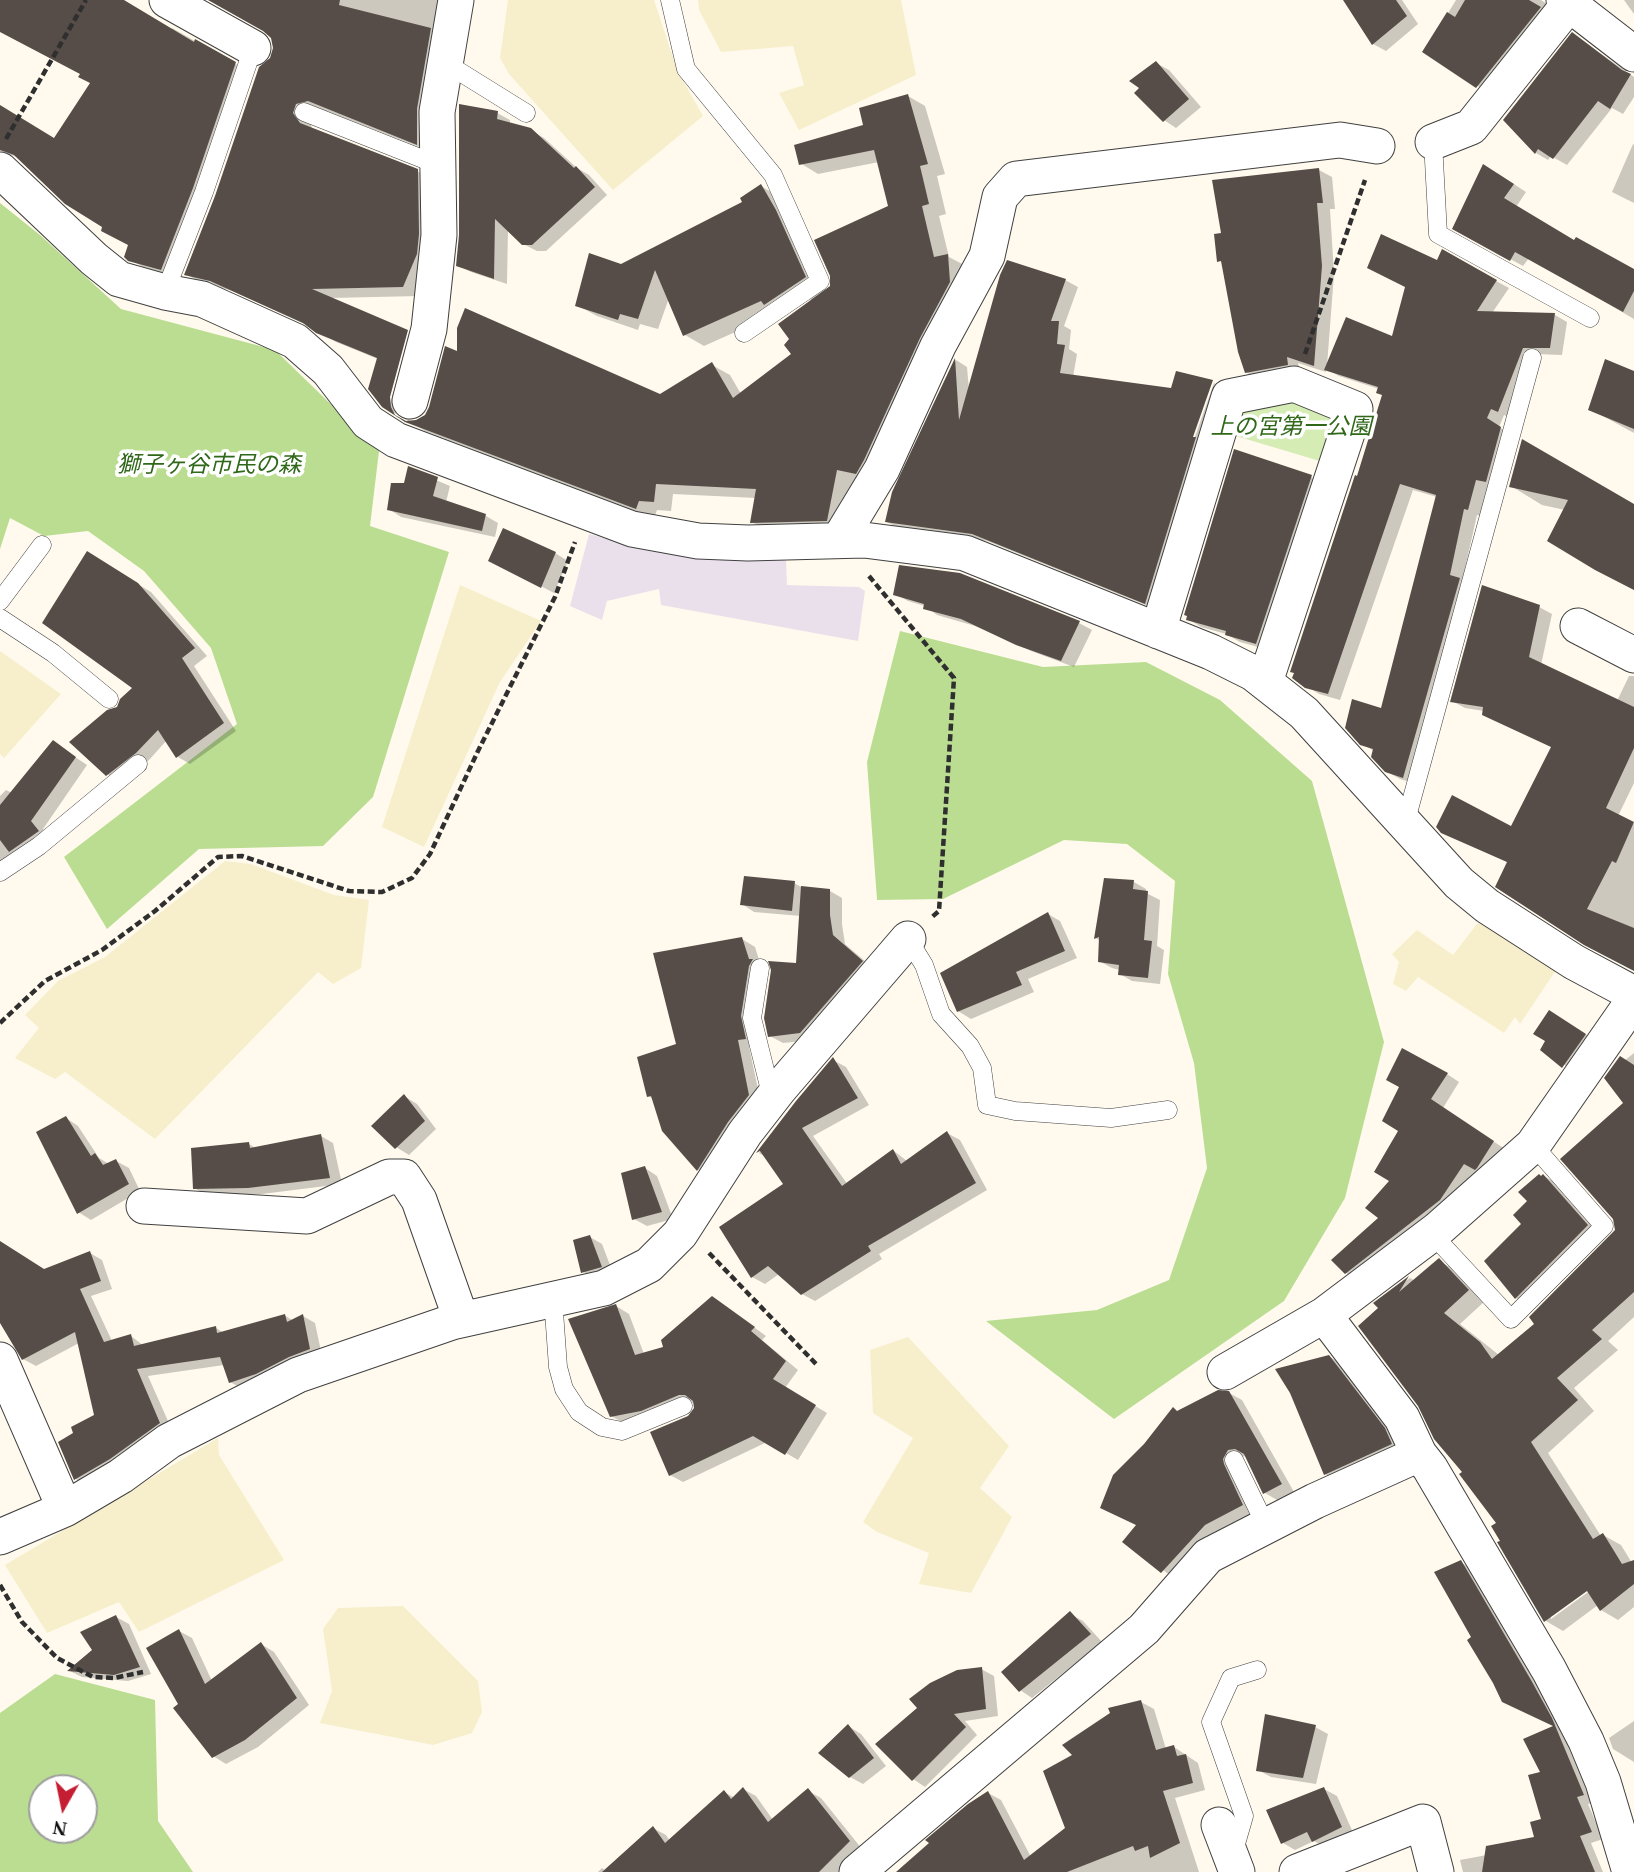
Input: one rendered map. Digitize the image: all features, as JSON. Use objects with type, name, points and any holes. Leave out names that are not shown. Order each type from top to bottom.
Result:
[{"type":"street","points":[[167,0],[253,48]]},
{"type":"street","points":[[403,419],[429,329],[439,235],[438,112],[456,0]]},
{"type":"street","points":[[1433,142],[1471,127],[1566,2],[1634,54]]},
{"type":"street","points":[[839,540],[883,469],[938,346],[987,256],[1000,197],[1016,179],[1340,140],[1377,146]]},
{"type":"street","points":[[0,170],[94,259],[119,279],[202,299],[295,341],[328,370],[368,422],[403,419],[586,512],[632,529],[698,541],[748,543],[864,540],[965,554],[1211,652],[1253,673],[1304,713],[1459,883],[1487,906],[1574,962],[1634,993]]},
{"type":"street","points":[[1158,631],[1228,397],[1294,384],[1355,409],[1265,682]]},
{"type":"street","points":[[1578,626],[1634,655]]},
{"type":"street","points":[[0,1537],[65,1509],[121,1476],[169,1441],[298,1375],[461,1320],[604,1288],[649,1265],[684,1228],[745,1133],[772,1098],[908,939]]},
{"type":"street","points":[[1225,1372],[1324,1315],[1432,1234],[1533,1145],[1634,1000]]},
{"type":"street","points":[[144,1206],[307,1216],[389,1177],[404,1177],[419,1199],[461,1320]]},
{"type":"street","points":[[1324,1315],[1402,1418],[1419,1454],[1430,1468],[1549,1670],[1586,1741],[1603,1782],[1630,1872]]},
{"type":"street","points":[[0,1360],[12,1411],[65,1509]]},
{"type":"street","points":[[857,1872],[1144,1629],[1208,1556],[1315,1501],[1419,1454]]},
{"type":"street","points":[[1297,1872],[1423,1822],[1436,1872]]},
{"type":"street","points":[[1219,1825],[1235,1865]]},
{"type":"lane","points":[[670,0],[686,69],[773,175],[820,281],[744,333]]},
{"type":"lane","points":[[165,292],[197,213],[253,48]]},
{"type":"lane","points":[[444,62],[526,113]]},
{"type":"lane","points":[[304,112],[438,165]]},
{"type":"lane","points":[[1433,142],[1438,234],[1590,318]]},
{"type":"lane","points":[[1405,824],[1532,358]]},
{"type":"lane","points":[[0,601],[42,545]]},
{"type":"lane","points":[[0,618],[53,653],[109,699]]},
{"type":"lane","points":[[0,872],[39,846],[138,764]]},
{"type":"lane","points":[[908,939],[925,965],[941,1014],[970,1046],[982,1068],[988,1105],[1015,1111],[1111,1118],[1168,1110]]},
{"type":"lane","points":[[760,968],[752,1018],[772,1098]]},
{"type":"lane","points":[[1432,1234],[1511,1319],[1604,1226],[1533,1145]]},
{"type":"lane","points":[[553,1298],[558,1367],[564,1389],[579,1412],[602,1427],[622,1431],[684,1406]]},
{"type":"lane","points":[[1234,1460],[1266,1526]]},
{"type":"lane","points":[[1235,1865],[1244,1816],[1211,1722],[1231,1678],[1257,1670]]},
{"type":"path","points":[[0,149],[86,0]]},
{"type":"path","points":[[1294,384],[1377,146]]},
{"type":"path","points":[[0,1023],[45,981],[112,942],[155,911],[218,857],[242,856],[349,891],[382,892],[412,878],[430,854],[555,597],[586,512]]},
{"type":"path","points":[[839,540],[954,678],[939,911],[908,939]]},
{"type":"path","points":[[684,1228],[818,1366]]},
{"type":"path","points":[[0,1585],[22,1622],[57,1658],[93,1677],[114,1678],[143,1672]]},
{"type":"shaded area","points":[[508,0],[654,0],[677,70],[703,116],[613,190],[509,74],[500,58]]},
{"type":"shaded area","points":[[698,0],[901,0],[916,75],[799,130],[779,93],[804,85],[793,46],[721,52],[699,10]]},
{"type":"shaded area","points":[[589,534],[656,552],[786,560],[787,585],[859,587],[865,591],[858,641],[661,605],[659,589],[607,601],[602,620],[570,606]]},
{"type":"shaded area","points":[[460,585],[541,621],[500,682],[424,847],[382,827]]},
{"type":"shaded area","points":[[0,651],[61,694],[4,758],[0,754]]},
{"type":"shaded area","points":[[225,861],[251,864],[334,895],[369,900],[361,968],[333,984],[318,972],[155,1139],[65,1072],[55,1079],[15,1058],[39,1028],[25,1015],[58,981],[105,957]]},
{"type":"shaded area","points":[[1480,920],[1556,970],[1520,1024],[1515,1017],[1504,1033],[1418,977],[1406,991],[1393,984],[1399,962],[1392,954],[1417,930],[1453,955]]},
{"type":"shaded area","points":[[908,1337],[1009,1446],[980,1488],[1012,1517],[971,1593],[919,1584],[929,1553],[877,1532],[863,1522],[913,1438],[873,1413],[870,1350]]},
{"type":"shaded area","points":[[218,1438],[219,1455],[284,1560],[139,1632],[119,1602],[47,1633],[5,1565]]},
{"type":"shaded area","points":[[403,1606],[478,1681],[482,1712],[472,1733],[433,1745],[320,1723],[332,1691],[323,1629],[338,1608]]},
{"type":"green space","name":"獅子ヶ谷市民の森","points":[[0,203],[40,235],[121,309],[275,350],[379,451],[370,526],[449,552],[373,797],[323,846],[199,849],[107,929],[64,857],[237,724],[211,648],[144,571],[88,531],[44,536],[10,518],[0,549]]},
{"type":"green space","name":"上の宮第一公園","points":[[1293,397],[1338,418],[1323,462],[1236,436],[1244,410]]},
{"type":"green space","points":[[900,631],[1043,667],[1146,662],[1220,700],[1312,781],[1384,1042],[1345,1198],[1284,1301],[1114,1419],[986,1321],[1097,1310],[1169,1280],[1207,1168],[1194,1063],[1168,974],[1175,881],[1127,844],[1064,840],[943,899],[877,900],[867,762]]},
{"type":"green space","points":[[55,1674],[155,1700],[158,1821],[193,1872],[0,1872],[0,1713]]},
{"type":"building","points":[[0,0],[124,0],[194,42],[195,39],[236,62],[193,188],[161,270],[128,261],[124,257],[128,245],[101,231],[102,227],[65,204],[14,155],[0,150],[0,105],[54,138],[90,83],[78,77],[80,74],[0,32]]},
{"type":"building","points":[[208,0],[340,0],[339,5],[431,28],[417,109],[417,145],[308,101],[296,104],[293,113],[300,123],[418,169],[417,254],[403,287],[312,289],[408,330],[390,397],[395,415],[406,421],[425,415],[445,346],[457,351],[457,328],[465,308],[660,394],[712,362],[733,398],[791,354],[784,345],[789,339],[778,324],[830,286],[830,276],[814,240],[888,206],[874,150],[799,165],[794,145],[863,125],[859,108],[908,94],[928,164],[920,166],[929,204],[922,206],[934,257],[948,254],[950,282],[920,338],[856,474],[837,470],[827,521],[750,523],[756,489],[656,484],[654,502],[639,501],[636,509],[405,422],[382,407],[368,389],[377,358],[316,333],[303,323],[210,281],[184,275],[215,196],[259,67],[270,58],[273,48],[271,38],[263,31]]},
{"type":"building","points":[[1343,0],[1396,0],[1407,16],[1372,45]]},
{"type":"building","points":[[1465,0],[1529,0],[1541,7],[1476,88],[1422,52],[1447,12],[1455,17]]},
{"type":"building","points":[[1572,32],[1631,74],[1610,109],[1598,101],[1553,159],[1538,149],[1535,154],[1503,120]]},
{"type":"building","points":[[1156,61],[1189,99],[1163,122],[1134,93],[1139,88],[1129,81]]},
{"type":"building","points":[[459,104],[498,111],[497,119],[531,128],[574,168],[576,166],[595,187],[532,245],[522,245],[495,219],[494,279],[456,266],[459,235]]},
{"type":"building","points":[[1483,164],[1514,184],[1504,198],[1574,240],[1576,237],[1634,269],[1634,291],[1623,312],[1515,252],[1510,261],[1452,229]]},
{"type":"building","points":[[1319,168],[1323,203],[1317,203],[1322,266],[1314,366],[1287,357],[1288,365],[1245,373],[1238,352],[1221,261],[1217,262],[1214,234],[1221,233],[1212,180]]},
{"type":"building","points":[[761,184],[776,210],[806,277],[764,305],[761,301],[683,336],[655,270],[638,319],[620,314],[618,320],[575,306],[589,253],[621,264],[742,202],[740,198]]},
{"type":"building","points":[[1381,234],[1437,260],[1442,249],[1497,280],[1477,311],[1555,313],[1550,348],[1523,348],[1498,412],[1491,409],[1487,418],[1501,427],[1486,482],[1476,480],[1468,510],[1464,509],[1450,575],[1460,578],[1403,778],[1385,772],[1371,757],[1373,749],[1360,745],[1345,728],[1352,699],[1381,708],[1436,495],[1400,484],[1328,694],[1305,688],[1292,678],[1294,673],[1290,672],[1382,395],[1376,393],[1378,387],[1324,370],[1346,317],[1392,336],[1405,287],[1367,268]]},
{"type":"building","points":[[1007,260],[1066,279],[1051,321],[1059,321],[1057,344],[1065,345],[1060,373],[1171,388],[1176,371],[1213,380],[1193,437],[1196,437],[1145,604],[972,534],[885,522],[892,492],[955,358],[959,420],[1000,275]]},
{"type":"building","points":[[1605,359],[1634,371],[1634,429],[1588,410]]},
{"type":"building","points":[[1522,439],[1634,504],[1634,590],[1547,541],[1568,500],[1509,487]]},
{"type":"building","points":[[1234,449],[1312,475],[1256,644],[1225,635],[1226,631],[1186,620],[1187,616],[1184,615]]},
{"type":"building","points":[[408,466],[438,477],[433,496],[486,514],[482,531],[387,510],[391,483],[404,483]]},
{"type":"building","points":[[503,528],[556,552],[541,588],[488,561]]},
{"type":"building","points":[[87,551],[138,583],[195,648],[182,658],[224,723],[176,758],[158,730],[136,753],[106,776],[69,742],[107,710],[117,707],[120,699],[132,688],[42,623]]},
{"type":"building","points":[[899,565],[960,573],[1080,621],[1061,661],[1016,645],[961,619],[923,609],[924,604],[893,595]]},
{"type":"building","points":[[1482,585],[1540,605],[1529,657],[1634,707],[1634,748],[1606,808],[1634,822],[1616,863],[1612,861],[1587,909],[1634,928],[1634,971],[1584,945],[1495,887],[1507,862],[1441,833],[1436,827],[1452,795],[1511,826],[1551,747],[1482,715],[1483,707],[1450,702]]},
{"type":"building","points":[[53,740],[76,757],[31,821],[39,831],[9,852],[0,840],[0,805]]},
{"type":"building","points":[[744,876],[795,881],[792,911],[740,905]]},
{"type":"building","points":[[1104,878],[1134,880],[1133,889],[1148,891],[1144,940],[1152,941],[1148,978],[1118,975],[1119,965],[1098,962],[1099,937],[1094,939]]},
{"type":"building","points":[[801,886],[830,889],[833,935],[863,961],[800,1033],[768,1037],[764,1018],[771,970],[768,961],[796,963]]},
{"type":"building","points":[[1048,912],[1065,951],[1016,972],[1022,985],[957,1012],[940,973]]},
{"type":"building","points":[[742,937],[749,959],[753,959],[749,966],[741,1016],[746,1039],[738,1040],[749,1095],[697,1171],[662,1131],[651,1096],[647,1097],[637,1057],[676,1044],[653,953]]},
{"type":"building","points":[[1549,1010],[1586,1034],[1562,1068],[1540,1050],[1545,1041],[1533,1034]]},
{"type":"building","points":[[1402,1048],[1448,1073],[1431,1099],[1494,1141],[1475,1170],[1464,1164],[1440,1200],[1345,1274],[1331,1260],[1378,1218],[1365,1208],[1389,1181],[1374,1172],[1398,1131],[1382,1121],[1399,1087],[1386,1080]]},
{"type":"building","points":[[1620,1056],[1634,1065],[1634,1292],[1592,1330],[1602,1339],[1557,1378],[1578,1400],[1531,1442],[1593,1539],[1603,1533],[1622,1564],[1634,1560],[1634,1584],[1600,1611],[1587,1591],[1544,1622],[1497,1542],[1500,1541],[1491,1526],[1496,1523],[1459,1474],[1462,1472],[1434,1439],[1418,1406],[1358,1326],[1378,1308],[1373,1303],[1409,1276],[1399,1292],[1439,1258],[1469,1290],[1444,1313],[1480,1342],[1492,1359],[1534,1324],[1529,1317],[1615,1230],[1613,1219],[1560,1159],[1623,1103],[1604,1078]]},
{"type":"building","points":[[833,1057],[858,1098],[802,1128],[842,1186],[893,1149],[901,1164],[947,1131],[976,1183],[868,1246],[871,1251],[801,1295],[768,1266],[751,1278],[719,1227],[783,1184],[760,1151],[756,1153]]},
{"type":"building","points":[[404,1094],[425,1121],[395,1149],[371,1126]]},
{"type":"building","points":[[66,1116],[91,1156],[95,1153],[103,1165],[116,1159],[129,1184],[77,1214],[36,1132]]},
{"type":"building","points":[[321,1134],[330,1178],[248,1188],[193,1189],[191,1148],[249,1142],[250,1148]]},
{"type":"building","points":[[645,1166],[662,1212],[632,1220],[621,1173]]},
{"type":"building","points":[[1539,1174],[1543,1174],[1588,1225],[1515,1299],[1484,1261],[1521,1224],[1513,1215],[1527,1201],[1518,1192]]},
{"type":"building","points":[[590,1235],[602,1267],[581,1273],[573,1240]]},
{"type":"building","points":[[0,1241],[44,1269],[90,1251],[101,1281],[80,1289],[104,1342],[131,1334],[134,1346],[216,1326],[217,1333],[285,1314],[287,1322],[303,1314],[310,1349],[256,1374],[229,1383],[220,1357],[137,1369],[160,1423],[110,1459],[74,1480],[58,1442],[73,1433],[71,1427],[94,1415],[75,1332],[22,1360],[0,1323]]},
{"type":"building","points":[[712,1296],[755,1327],[751,1331],[786,1361],[773,1379],[816,1405],[785,1455],[753,1436],[669,1476],[650,1432],[688,1416],[694,1408],[693,1401],[685,1395],[679,1395],[641,1411],[610,1417],[568,1319],[616,1304],[635,1355],[663,1347],[661,1340]]},
{"type":"building","points":[[1329,1355],[1385,1428],[1392,1444],[1324,1475],[1290,1393],[1275,1369]]},
{"type":"building","points":[[1218,1390],[1229,1391],[1282,1484],[1263,1494],[1244,1454],[1235,1449],[1228,1450],[1223,1459],[1224,1464],[1243,1505],[1205,1525],[1161,1573],[1122,1542],[1136,1525],[1100,1508],[1113,1475],[1144,1444],[1173,1407],[1177,1411]]},
{"type":"building","points":[[1461,1560],[1552,1718],[1584,1795],[1577,1797],[1592,1832],[1580,1836],[1595,1872],[1482,1872],[1486,1846],[1534,1837],[1530,1822],[1541,1819],[1528,1775],[1540,1772],[1523,1739],[1553,1726],[1502,1702],[1467,1640],[1471,1637],[1434,1572]]},
{"type":"building","points":[[1070,1611],[1091,1634],[1019,1692],[1001,1672]]},
{"type":"building","points":[[116,1615],[140,1667],[114,1675],[67,1671],[92,1650],[80,1632]]},
{"type":"building","points":[[179,1629],[205,1684],[261,1642],[297,1698],[245,1740],[212,1758],[173,1708],[178,1704],[146,1648]]},
{"type":"building","points":[[982,1667],[986,1709],[954,1714],[966,1727],[912,1781],[875,1744],[917,1708],[909,1699],[930,1683],[957,1670]]},
{"type":"building","points":[[1141,1700],[1156,1750],[1174,1745],[1177,1756],[1186,1754],[1193,1783],[1163,1791],[1180,1843],[1150,1858],[1148,1846],[1135,1851],[1133,1846],[1067,1872],[896,1872],[929,1843],[925,1840],[988,1791],[1024,1860],[1065,1828],[1043,1771],[1072,1755],[1062,1745],[1110,1713],[1108,1708]]},
{"type":"building","points":[[1265,1714],[1316,1725],[1303,1778],[1256,1771]]},
{"type":"building","points":[[848,1724],[874,1758],[849,1778],[818,1753]]},
{"type":"building","points":[[743,1787],[768,1822],[808,1788],[850,1841],[819,1872],[602,1872],[653,1826],[665,1843],[724,1790],[731,1799]]},
{"type":"building","points":[[1324,1787],[1342,1827],[1312,1842],[1307,1832],[1281,1844],[1266,1810]]}]
